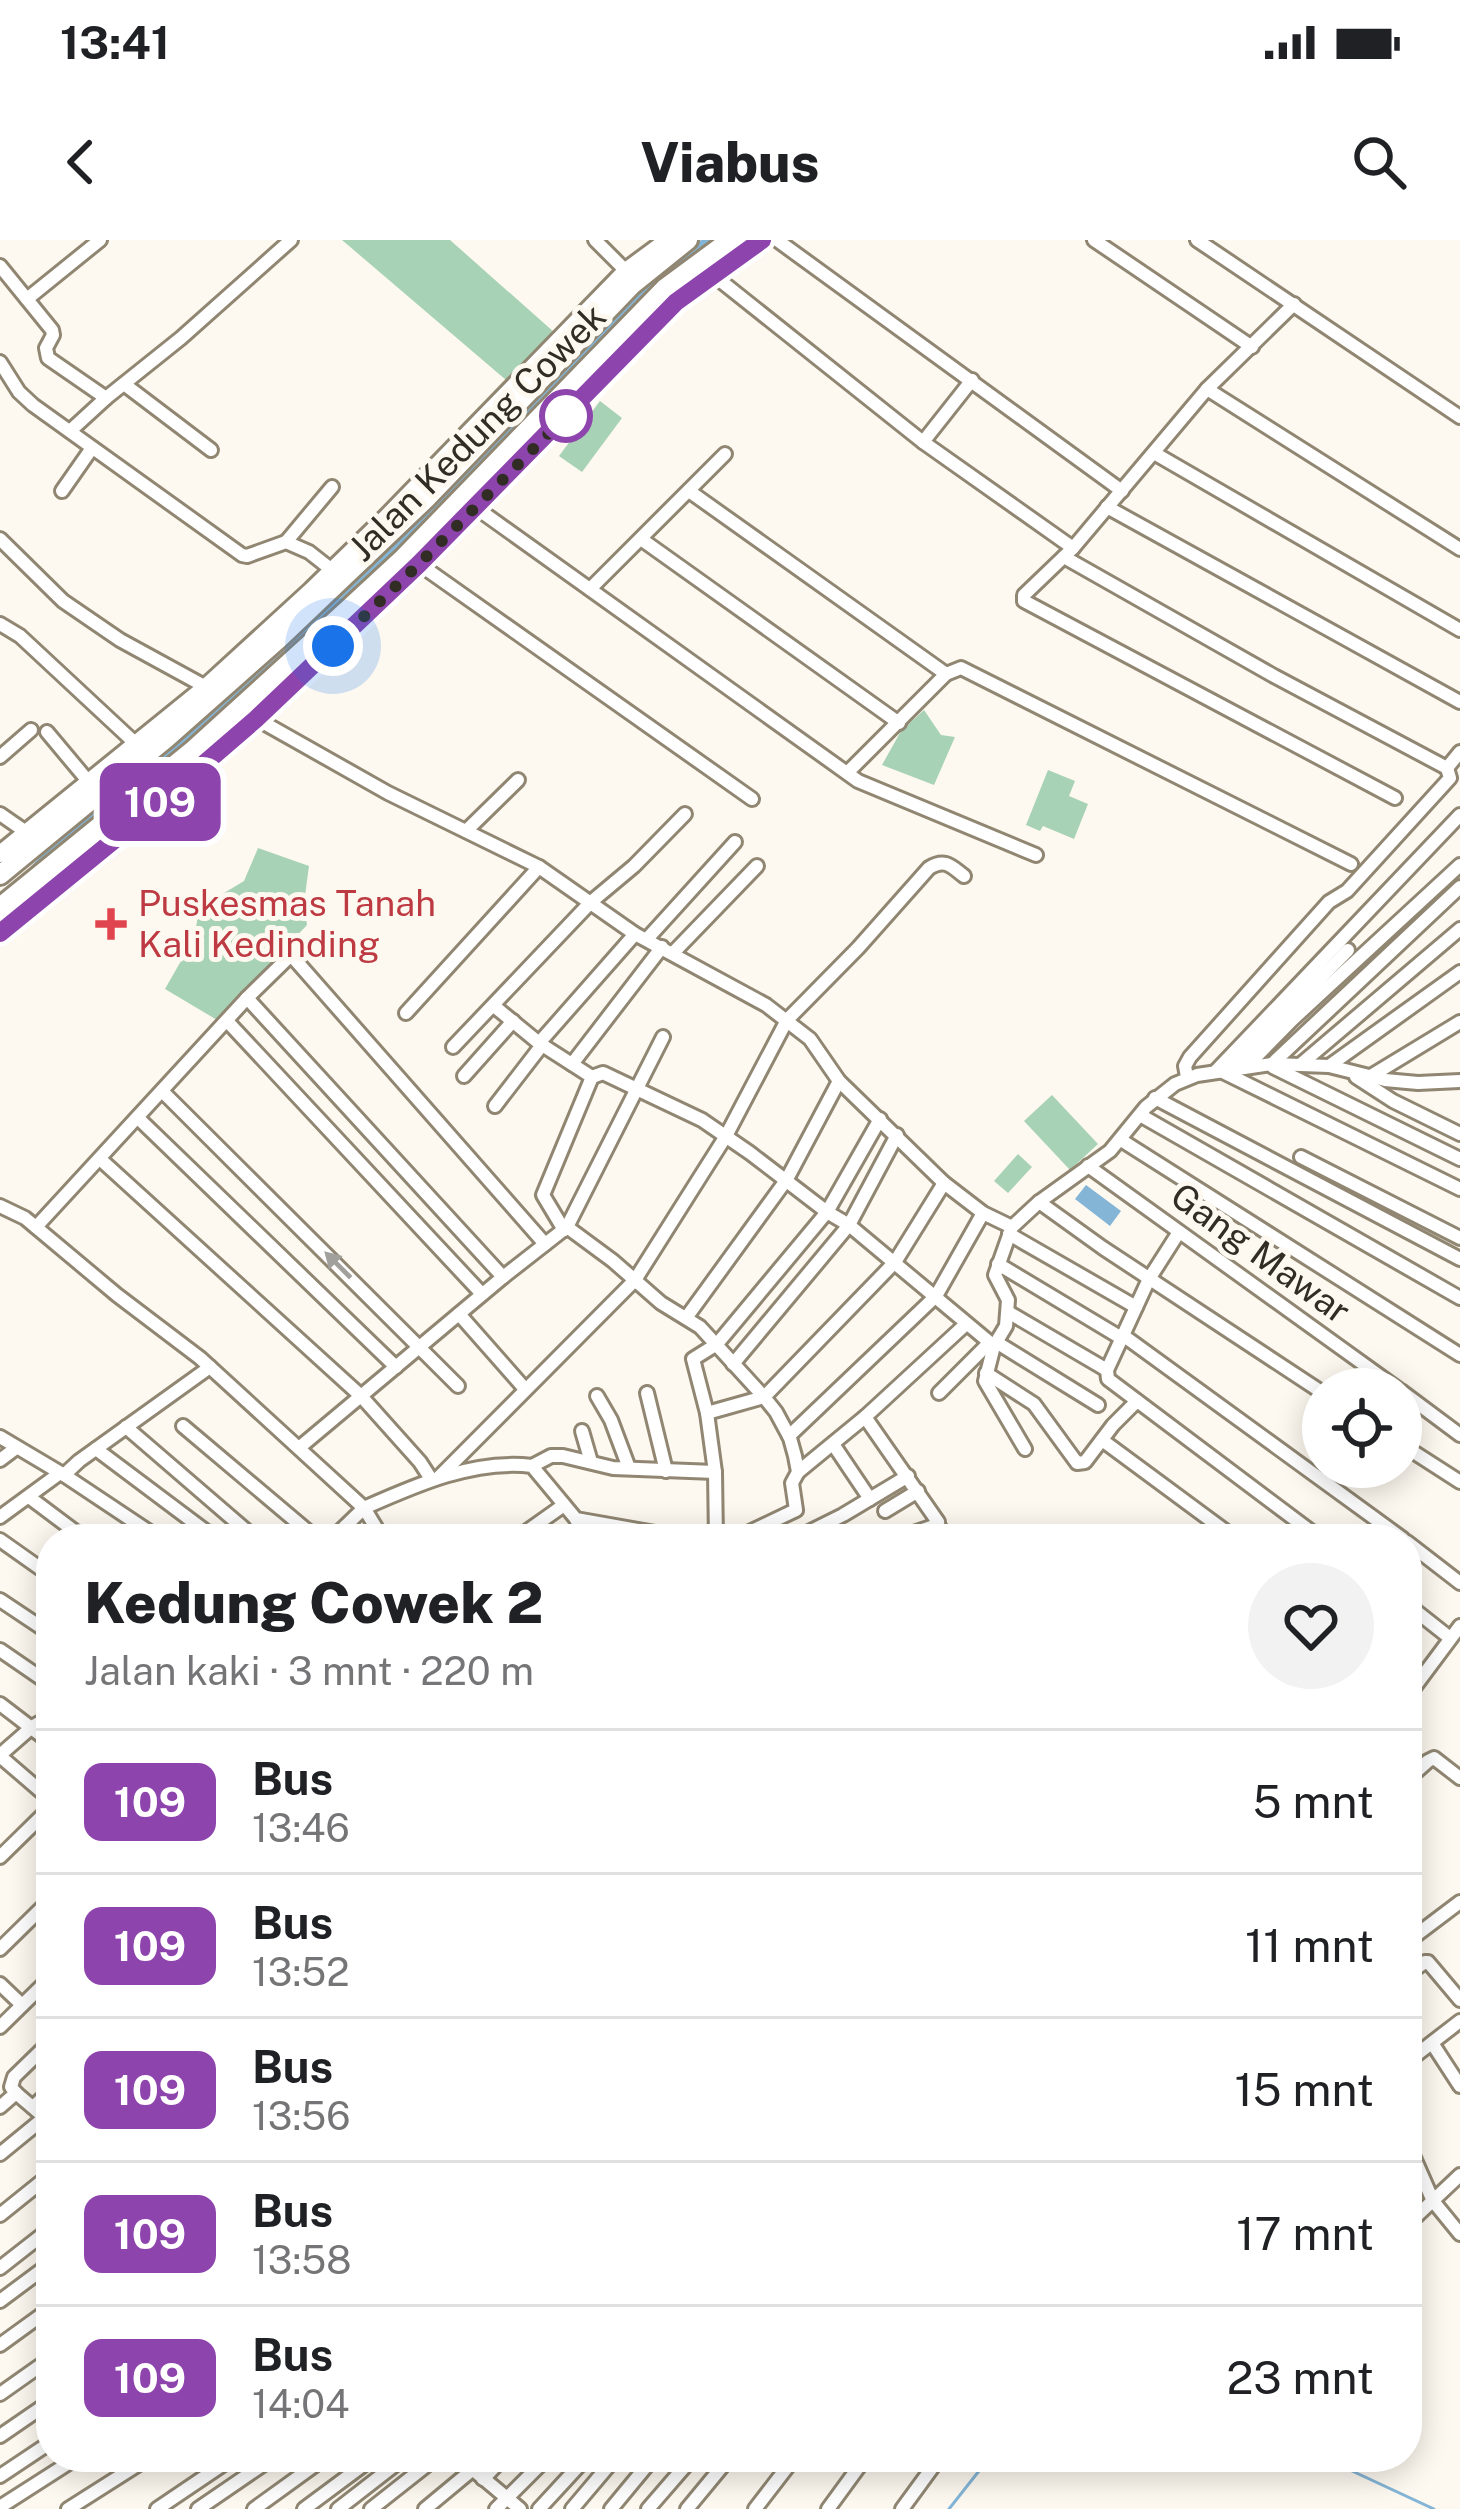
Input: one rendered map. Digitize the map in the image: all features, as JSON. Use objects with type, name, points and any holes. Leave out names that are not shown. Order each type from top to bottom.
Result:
[{"type":"highway","name":"Jalan Kedung Cowek","points":[[0,907],[21,868],[280,638],[632,285],[688,240]]},
{"type":"highway","name":"Jalan Kedung Cowek","points":[[41,851],[139,807],[194,749],[527,443],[665,288],[730,240]]},
{"type":"highway","name":"Jalan Kedung Cowek","points":[[0,875],[21,868]]},
{"type":"main road","name":"Jalan Kedung Cowek","points":[[21,868],[41,851],[88,781],[206,687],[420,494],[626,271],[668,240]]},
{"type":"main road","name":"Jalan Kedung Cowek","points":[[0,933],[139,807],[256,719],[475,507],[527,443],[676,302],[762,240]]},
{"type":"street","points":[[27,299],[99,240]]},
{"type":"street","points":[[70,430],[291,240]]},
{"type":"street","points":[[595,240],[626,271]]},
{"type":"street","points":[[777,240],[1122,491]]},
{"type":"street","points":[[1094,240],[1252,347]]},
{"type":"street","points":[[1196,240],[1460,417]]},
{"type":"street","points":[[0,266],[52,330],[48,358],[106,398]]},
{"type":"street","points":[[712,274],[1068,552],[1274,676],[1448,768]]},
{"type":"street","points":[[1294,304],[1207,389],[1068,552],[1024,595],[1024,601],[1395,798]]},
{"type":"street","points":[[0,362],[19,392],[242,555],[286,542],[332,487]]},
{"type":"street","points":[[923,442],[972,380]]},
{"type":"street","points":[[124,384],[211,450]]},
{"type":"street","points":[[1207,389],[1460,549]]},
{"type":"street","points":[[62,491],[92,448]]},
{"type":"street","points":[[1154,453],[1460,630]]},
{"type":"street","points":[[590,589],[725,454]]},
{"type":"street","points":[[689,490],[952,671],[1351,864]]},
{"type":"street","points":[[475,507],[858,781],[1036,854]]},
{"type":"street","points":[[1107,507],[1460,702]]},
{"type":"street","points":[[0,539],[63,601],[120,640],[206,687]]},
{"type":"street","points":[[641,539],[899,723]]},
{"type":"street","points":[[286,542],[332,570]]},
{"type":"street","points":[[419,564],[752,800]]},
{"type":"street","points":[[0,624],[20,636],[135,743]]},
{"type":"street","points":[[848,772],[952,671]]},
{"type":"street","points":[[256,719],[388,793],[538,867],[641,936],[787,1019],[810,1039],[839,1081],[944,1183],[983,1213],[1136,1307]]},
{"type":"street","points":[[0,758],[31,730]]},
{"type":"street","points":[[47,732],[88,781]]},
{"type":"street","points":[[1187,1077],[1185,1066],[1190,1057],[1329,902],[1435,797],[1450,778],[1448,768],[1460,752]]},
{"type":"street","points":[[466,832],[518,780]]},
{"type":"street","points":[[0,814],[41,851]]},
{"type":"street","points":[[453,1047],[591,902],[685,814]]},
{"type":"street","points":[[1229,1069],[1460,815]]},
{"type":"street","points":[[495,1106],[541,1044],[735,842]]},
{"type":"street","points":[[434,1478],[635,1280],[726,1136],[787,1019],[929,868],[946,862],[964,876]]},
{"type":"street","points":[[1229,1069],[1292,1020],[1460,865]]},
{"type":"street","points":[[572,1064],[668,950],[757,866]]},
{"type":"street","points":[[406,1013],[538,867]]},
{"type":"street","points":[[1269,1064],[1460,887]]},
{"type":"street","points":[[1300,1064],[1460,929]]},
{"type":"street","points":[[1229,1069],[1348,950]]},
{"type":"street","points":[[36,1227],[247,998],[293,955],[545,1244]]},
{"type":"street","points":[[1329,1066],[1460,973]]},
{"type":"street","points":[[247,998],[502,1277]]},
{"type":"street","points":[[494,1006],[592,1077]]},
{"type":"street","points":[[227,1021],[482,1294]]},
{"type":"street","points":[[464,1076],[513,1022]]},
{"type":"street","points":[[1371,1076],[1460,1022]]},
{"type":"street","points":[[300,1447],[565,1229],[663,1037]]},
{"type":"street","points":[[1269,1064],[1460,1159]]},
{"type":"street","points":[[939,1393],[1006,1326],[1008,1300],[995,1275],[1011,1231],[1039,1202],[1120,1140],[1155,1098],[1187,1077],[1300,1064],[1418,1083],[1453,1082],[1460,1090]]},
{"type":"street","points":[[1229,1069],[1460,1189]]},
{"type":"street","points":[[1345,1070],[1460,1134]]},
{"type":"street","points":[[798,1472],[789,1436],[764,1397],[716,1344],[700,1327],[565,1229],[543,1195],[592,1077],[603,1072],[702,1120],[849,1225],[993,1344],[1098,1405]]},
{"type":"street","points":[[686,1318],[787,1179],[839,1081]]},
{"type":"street","points":[[163,1092],[458,1386]]},
{"type":"street","points":[[1155,1098],[1460,1259]]},
{"type":"street","points":[[1140,1115],[1460,1298]]},
{"type":"street","points":[[138,1118],[396,1366]]},
{"type":"street","points":[[716,1524],[707,1413],[693,1358],[716,1344],[827,1212],[880,1119]]},
{"type":"street","points":[[733,1364],[849,1225],[897,1135]]},
{"type":"street","points":[[1120,1140],[1460,1355]]},
{"type":"street","points":[[1301,1157],[1460,1238]]},
{"type":"street","points":[[100,1159],[361,1396],[434,1478]]},
{"type":"street","name":"Gang Mawar","points":[[1088,1166],[1369,1368]]},
{"type":"street","points":[[707,1413],[764,1397],[895,1262],[944,1183]]},
{"type":"street","points":[[1039,1202],[1302,1379]]},
{"type":"street","points":[[0,1206],[25,1218],[211,1367],[364,1508],[373,1524]]},
{"type":"street","points":[[789,1436],[936,1296],[983,1213]]},
{"type":"street","points":[[1107,1370],[1149,1279],[1179,1232]]},
{"type":"street","points":[[998,1264],[1123,1338],[1381,1524]]},
{"type":"street","points":[[1008,1312],[1107,1370],[1112,1383],[1301,1524]]},
{"type":"street","points":[[459,1314],[525,1389]]},
{"type":"street","points":[[768,1524],[795,1511],[792,1481],[798,1472],[966,1324]]},
{"type":"street","points":[[993,1344],[985,1381],[1024,1449]]},
{"type":"street","points":[[0,1516],[211,1367]]},
{"type":"street","points":[[986,1373],[1034,1404],[1077,1463],[1084,1462],[1137,1401]]},
{"type":"street","points":[[647,1393],[666,1471]]},
{"type":"street","points":[[597,1396],[629,1468]]},
{"type":"street","name":"Gang Mawar","points":[[1422,1407],[1460,1436]]},
{"type":"street","points":[[865,1417],[938,1524]]},
{"type":"street","points":[[183,1426],[298,1524]]},
{"type":"street","points":[[126,1427],[239,1524]]},
{"type":"street","points":[[582,1431],[591,1462]]},
{"type":"street","points":[[0,1438],[137,1524]]},
{"type":"street","points":[[1102,1439],[1216,1524]]},
{"type":"street","points":[[833,1444],[870,1499]]},
{"type":"street","points":[[0,1460],[16,1448]]},
{"type":"street","points":[[96,1449],[196,1524]]},
{"type":"street","points":[[347,1524],[364,1508],[434,1478],[513,1463],[532,1466],[557,1456],[613,1468],[715,1472]]},
{"type":"street","points":[[1422,1458],[1460,1482]]},
{"type":"street","points":[[532,1466],[578,1524]]},
{"type":"street","points":[[824,1524],[908,1476]]},
{"type":"street","points":[[884,1511],[917,1491]]},
{"type":"street","points":[[28,1497],[65,1524]]},
{"type":"street","points":[[537,1524],[564,1504]]},
{"type":"street","points":[[576,1519],[604,1524]]},
{"type":"street","points":[[0,1540],[36,1565]]},
{"type":"street","points":[[1422,1554],[1460,1583]]},
{"type":"street","points":[[0,1600],[36,1624]]},
{"type":"street","points":[[1422,1616],[1450,1638]]},
{"type":"street","points":[[1422,1675],[1460,1626]]},
{"type":"street","points":[[0,1650],[36,1675]]},
{"type":"street","points":[[0,1704],[36,1730]]},
{"type":"street","points":[[36,1725],[0,1755],[36,1789]]},
{"type":"street","points":[[1422,1766],[1439,1760],[1460,1778]]},
{"type":"street","points":[[0,1858],[36,1819]]},
{"type":"street","points":[[1422,1931],[1460,1902]]},
{"type":"street","points":[[0,1949],[36,1914]]},
{"type":"street","points":[[1422,1965],[1428,1962],[1460,2000]]},
{"type":"street","points":[[0,1984],[22,2005]]},
{"type":"street","points":[[0,2027],[36,1991]]},
{"type":"street","points":[[1422,2051],[1460,2020]]},
{"type":"street","points":[[1432,2043],[1460,2086]]},
{"type":"street","points":[[36,2056],[11,2087],[36,2110]]},
{"type":"street","points":[[0,2107],[16,2093]]},
{"type":"street","points":[[33,2107],[36,2104]]},
{"type":"street","points":[[0,2154],[36,2129]]},
{"type":"street","points":[[1422,2211],[1460,2175]]},
{"type":"street","points":[[1422,2184],[1460,2234]]},
{"type":"street","points":[[0,2215],[36,2186]]},
{"type":"street","points":[[0,2268],[36,2240]]},
{"type":"street","points":[[0,2301],[36,2275]]},
{"type":"street","points":[[0,2345],[36,2319]]},
{"type":"street","points":[[0,2394],[36,2369]]},
{"type":"street","points":[[0,2436],[36,2411]]},
{"type":"street","points":[[0,2476],[36,2452]]},
{"type":"street","points":[[0,2507],[55,2472]]},
{"type":"street","points":[[68,2509],[126,2472]]},
{"type":"street","points":[[157,2509],[212,2472]]},
{"type":"street","points":[[198,2509],[252,2472]]},
{"type":"street","points":[[254,2509],[305,2472]]},
{"type":"street","points":[[304,2509],[354,2472]]},
{"type":"street","points":[[338,2509],[386,2472]]},
{"type":"street","points":[[370,2509],[418,2472]]},
{"type":"street","points":[[425,2509],[480,2472]]},
{"type":"street","points":[[503,2503],[533,2472]]},
{"type":"street","points":[[539,2509],[573,2472]]},
{"type":"street","points":[[572,2509],[603,2472]]},
{"type":"street","points":[[610,2509],[641,2472]]},
{"type":"street","points":[[648,2509],[680,2472]]},
{"type":"street","points":[[687,2509],[718,2472]]},
{"type":"street","points":[[755,2509],[783,2472]]},
{"type":"street","points":[[828,2509],[855,2472]]},
{"type":"street","points":[[902,2509],[929,2472]]},
{"type":"street","points":[[477,2474],[503,2503],[520,2509]]},
{"type":"green space","points":[[342,240],[450,240],[555,333],[506,380]]},
{"type":"green space","points":[[600,401],[622,418],[582,472],[559,456]]},
{"type":"green space","points":[[924,710],[941,735],[955,737],[934,785],[882,765],[901,731]]},
{"type":"green space","points":[[1048,770],[1075,781],[1069,796],[1088,804],[1074,839],[1043,826],[1040,831],[1026,825]]},
{"type":"green space","points":[[258,848],[309,866],[304,903],[307,925],[217,1020],[165,989],[194,938],[198,916],[244,881]]},
{"type":"green space","points":[[1052,1095],[1098,1144],[1070,1170],[1024,1121]]},
{"type":"green space","points":[[1018,1154],[1032,1167],[1008,1193],[994,1181]]},
{"type":"water","points":[[701,240],[723,240],[596,353],[296,653],[0,902],[0,893],[51,845],[135,774],[147,770],[290,645],[641,288]]},
{"type":"water","points":[[1086,1185],[1121,1211],[1110,1226],[1075,1199]]},
{"type":"waterway","points":[[949,2509],[978,2472]]},
{"type":"waterway","points":[[1354,2472],[1434,2509]]},
{"type":"bus line","name":"109","points":[[0,933],[256,719],[419,564],[676,302],[762,240]]},
{"type":"place","name":"Puskesmas Tanah Kali Kedinding","points":[[111,924]]},
{"type":"route","points":[[333,646],[566,416]]}]
